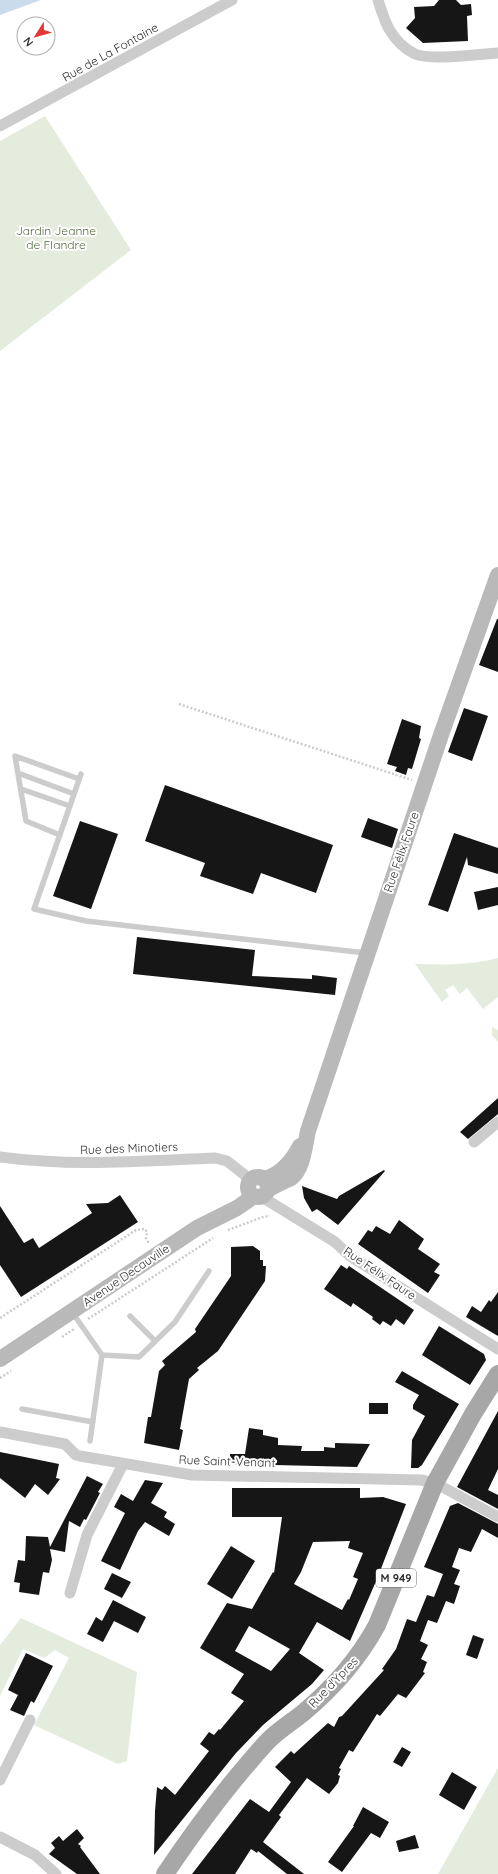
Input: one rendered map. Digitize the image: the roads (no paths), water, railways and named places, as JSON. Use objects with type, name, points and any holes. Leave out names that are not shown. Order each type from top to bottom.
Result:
[{"type":"main road","name":"Rue d'Ypres","points":[[165,1874],[222,1795],[257,1754],[271,1738],[333,1685],[354,1662],[369,1640],[377,1625],[435,1483],[491,1391],[498,1374]]},
{"type":"street","name":"Rue de La Fontaine","points":[[0,126],[232,0]]},
{"type":"street","points":[[378,0],[386,22],[393,35],[404,47],[416,54],[429,56],[498,53]]},
{"type":"street","name":"Rue Félix Faure","points":[[498,575],[424,785],[308,1131],[297,1152],[288,1163],[260,1188],[335,1242],[350,1256],[498,1349]]},
{"type":"street","points":[[474,1142],[493,1131],[498,1122]]},
{"type":"street","name":"Rue des Minotiers","points":[[0,1157],[22,1160],[98,1164],[215,1158],[227,1161],[260,1188]]},
{"type":"street","name":"Avenue Decauville","points":[[0,1359],[197,1228],[241,1206],[260,1188]]},
{"type":"street","name":"Rue Saint-Venant","points":[[0,1432],[60,1443],[68,1446],[76,1455],[192,1475],[421,1480],[435,1483],[498,1517]]},
{"type":"street","points":[[70,1593],[87,1535],[123,1464]]},
{"type":"street","points":[[0,1780],[30,1720]]},
{"type":"street","points":[[0,1837],[35,1855],[56,1874]]},
{"type":"lane","points":[[60,835],[26,821],[16,756],[80,777],[60,835],[34,909],[86,921],[368,953]]},
{"type":"lane","points":[[18,773],[74,794]]},
{"type":"lane","points":[[21,789],[70,806]]},
{"type":"lane","points":[[102,1354],[139,1357],[175,1322],[209,1271]]},
{"type":"lane","points":[[72,1311],[80,1325],[102,1354],[90,1441]]},
{"type":"lane","points":[[130,1316],[155,1341]]},
{"type":"lane","points":[[22,1409],[93,1422]]},
{"type":"lane","points":[[221,1786],[257,1754]]},
{"type":"water","points":[[0,0],[41,0],[0,15]]},
{"type":"park label","name":"Jardin Jeanne de Flandre","points":[[56,237]]}]
